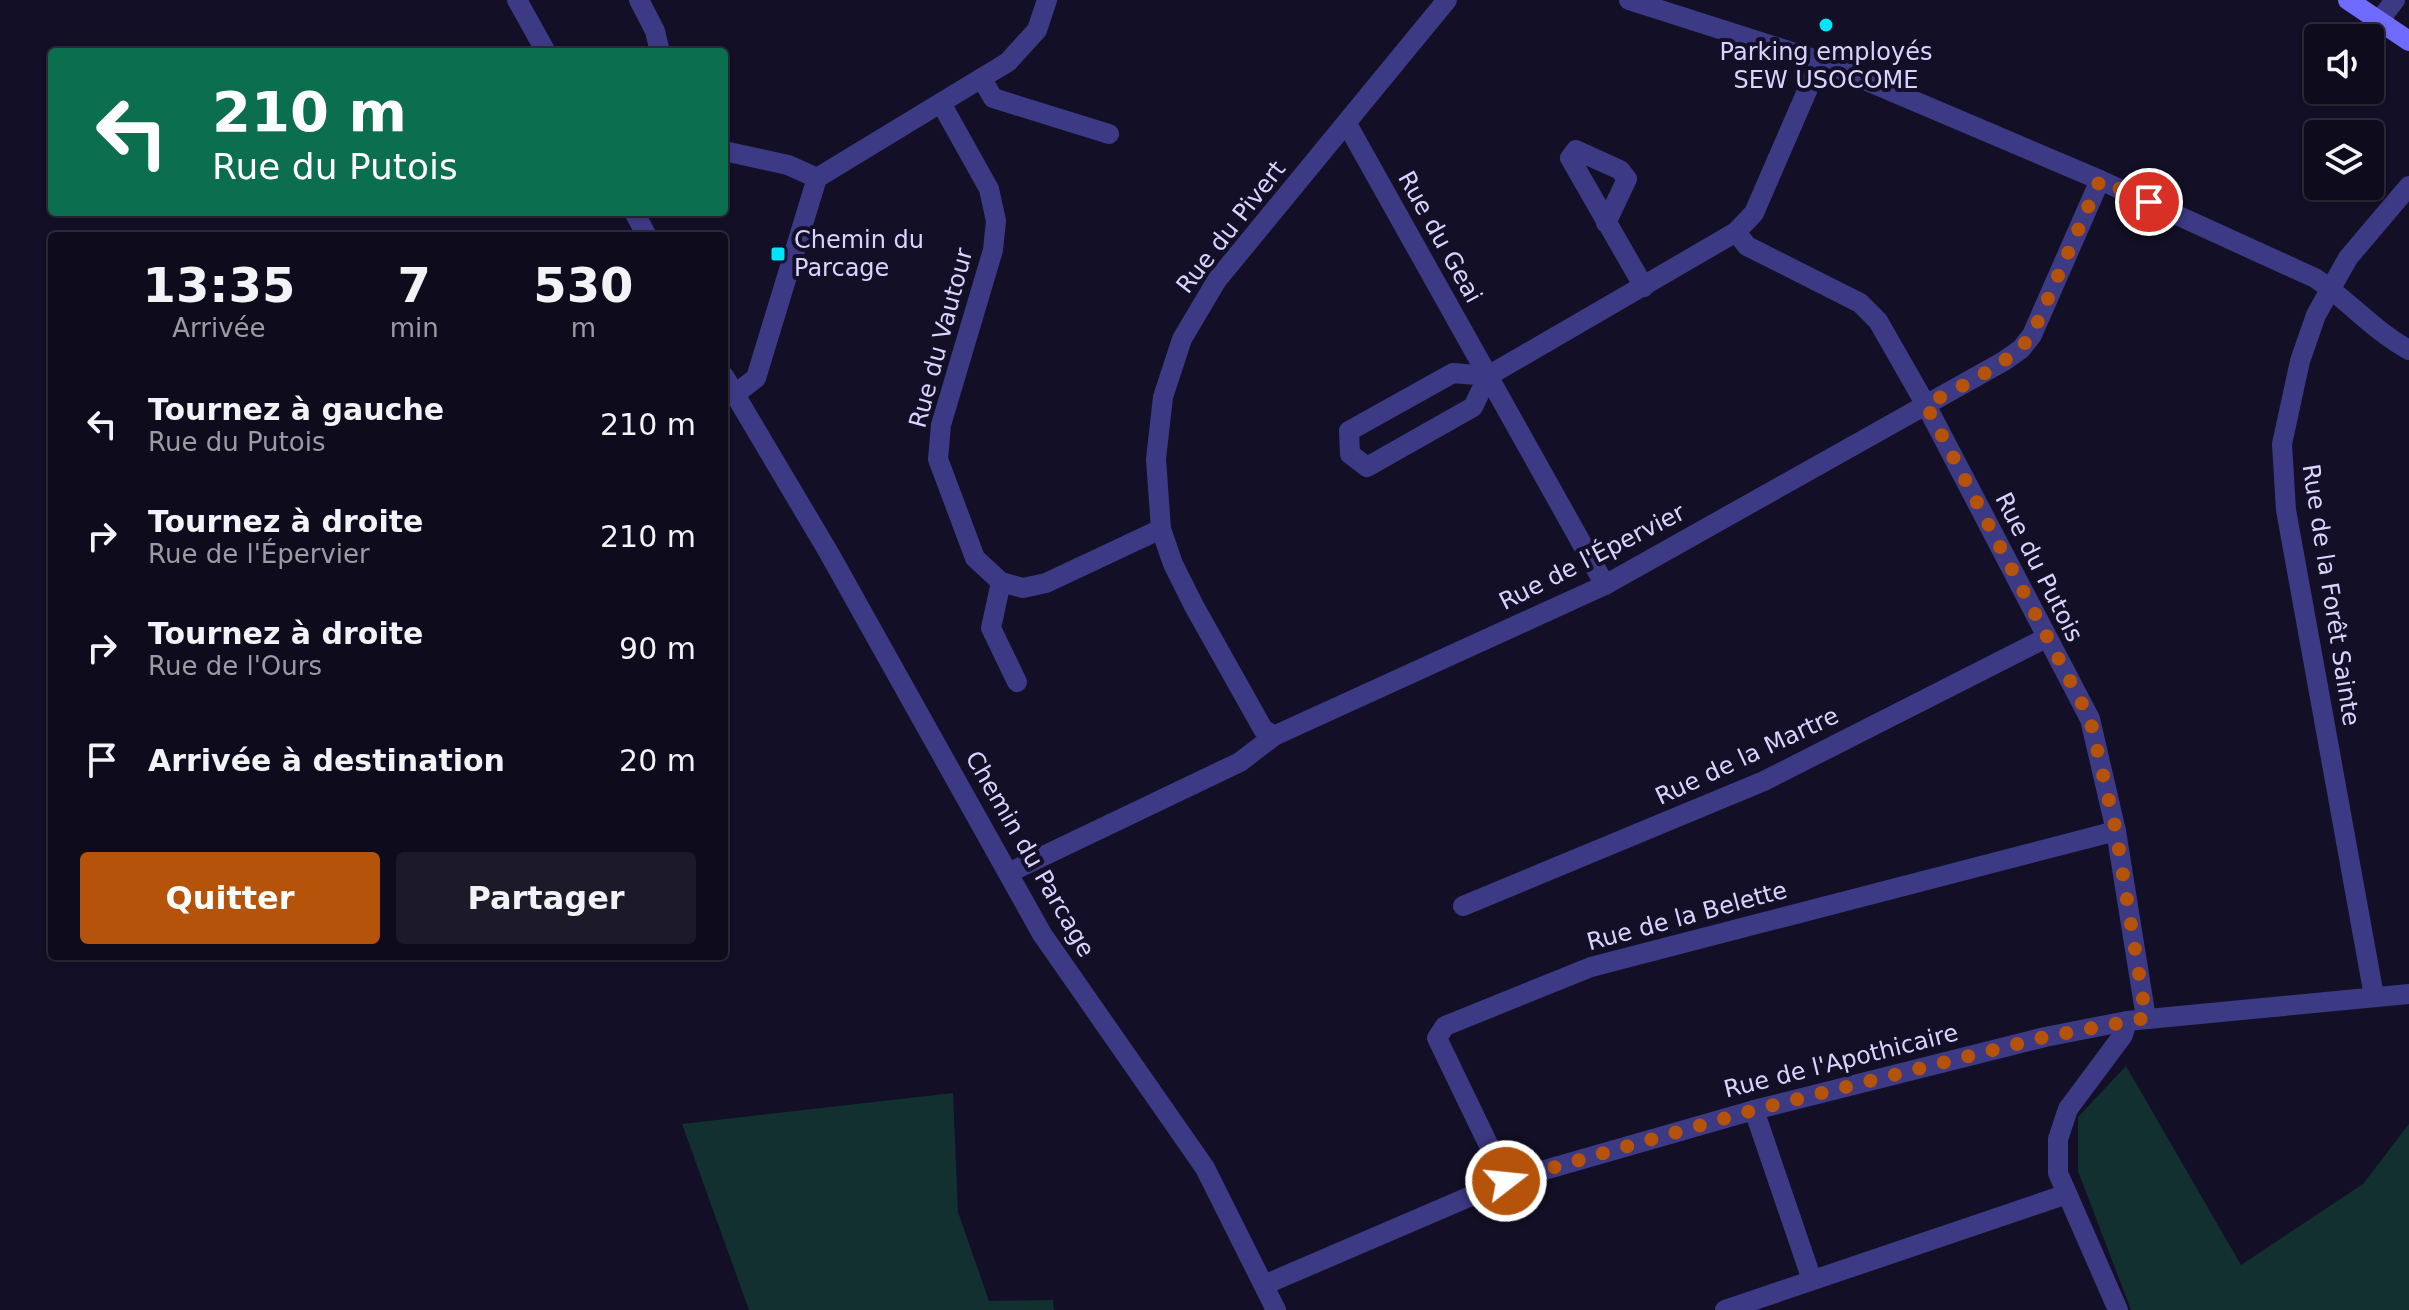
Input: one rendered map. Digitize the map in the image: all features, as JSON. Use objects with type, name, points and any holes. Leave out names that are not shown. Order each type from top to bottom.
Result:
[{"type":"main road","points":[[2348,0],[2409,41]]},
{"type":"street","points":[[517,0],[544,48]]},
{"type":"street","points":[[639,0],[655,31],[659,48]]},
{"type":"street","points":[[734,395],[756,378],[817,178],[1008,62],[1037,30],[1047,0]]},
{"type":"street","name":"Rue du Pivert","points":[[1274,736],[1263,729],[1194,606],[1173,564],[1161,529],[1156,459],[1163,397],[1182,339],[1217,280],[1447,0]]},
{"type":"street","points":[[1629,0],[1820,61],[2100,180],[2315,278],[2386,338],[2409,350]]},
{"type":"street","points":[[2379,21],[2395,0]]},
{"type":"street","points":[[1488,376],[1453,373],[1349,431],[1350,454],[1367,467],[1473,407],[1488,376],[1736,232],[1754,213],[1820,61]]},
{"type":"street","points":[[982,79],[993,98],[1109,134]]},
{"type":"street","name":"Rue du Vautour","points":[[941,103],[989,189],[996,221],[993,250],[941,425],[938,459],[975,558],[1001,582]]},
{"type":"street","name":"Rue du Geai","points":[[1347,124],[1605,585]]},
{"type":"street","points":[[728,152],[788,165],[817,178]]},
{"type":"street","name":"Rue de l'Épervier","points":[[1008,873],[1240,762],[1274,736],[1605,585],[2004,361],[2021,349],[2032,335],[2100,180]]},
{"type":"street","name":"Rue de la Forêt Sainte","points":[[2374,996],[2286,510],[2282,444],[2300,361],[2316,315],[2348,258],[2409,186]]},
{"type":"street","points":[[1606,223],[1644,287]]},
{"type":"street","name":"Rue du Putois","points":[[1736,232],[1747,246],[1860,303],[1878,321],[1926,405],[2090,719],[2116,831],[2136,1020]]},
{"type":"street","name":"Chemin du Parcage","points":[[728,384],[829,553],[1042,934],[1205,1168],[1276,1310]]},
{"type":"street","points":[[1017,682],[991,628],[1001,582],[1023,588],[1046,583],[1161,529]]},
{"type":"street","name":"Rue de la Martre","points":[[1463,906],[1764,781],[2046,638]]},
{"type":"street","name":"Rue de la Belette","points":[[1506,1181],[1437,1038],[1445,1026],[1591,967],[2116,831]]},
{"type":"street","name":"Rue de l'Apothicaire","points":[[1264,1285],[1506,1181],[1754,1110],[2045,1037],[2136,1020],[2409,994]]},
{"type":"street","points":[[2118,1310],[2058,1173],[2058,1139],[2068,1109],[2136,1020]]},
{"type":"street","points":[[1754,1110],[1812,1280]]},
{"type":"street","points":[[1725,1310],[2067,1194]]},
{"type":"green space","points":[[2126,1066],[2241,1265],[2363,1184],[2409,1124],[2409,1310],[2131,1310],[2078,1171],[2078,1117]]},
{"type":"green space","points":[[953,1093],[958,1212],[989,1301],[1053,1300],[1054,1310],[749,1310],[682,1124]]},
{"type":"place","name":"Parking employés SEW USOCOME","points":[[1826,25]]},
{"type":"place","name":"Chemin du Parcage","points":[[778,254]]},
{"type":"route","points":[[1506,1181],[1754,1110],[2045,1037],[2146,1018],[2116,831],[2090,719],[1926,405],[2004,361],[2021,349],[2032,335],[2100,180],[2149,202]]}]
